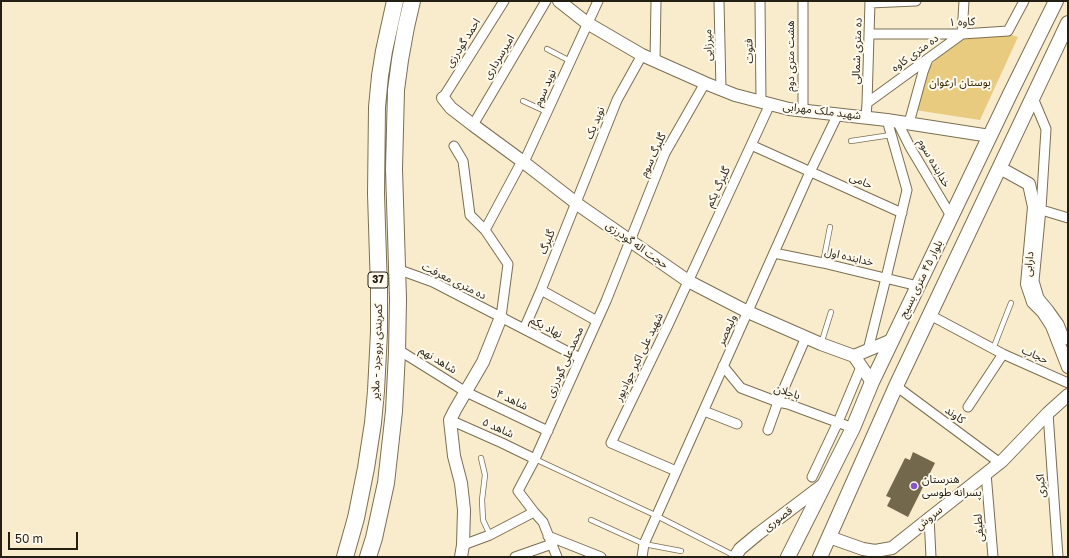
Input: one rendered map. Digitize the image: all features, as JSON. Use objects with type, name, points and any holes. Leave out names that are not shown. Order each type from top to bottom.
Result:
[{"type":"highway","name":"کمربندی بروجرد - ملایر","points":[[345,557],[362,493],[373,423],[379,332],[376,194],[377,107],[383,58],[395,1]]},
{"type":"highway","name":"کمربندی بروجرد - ملایر","points":[[368,557],[376,532],[386,483],[394,411],[398,299],[394,169],[396,90],[400,60],[412,1]]},
{"type":"main road","name":"بلوار ۴۵ متری بسیج","points":[[790,556],[818,481],[853,428],[872,382],[1056,1]]},
{"type":"main road","name":"بلوار ۴۵ متری بسیج","points":[[820,557],[896,386],[1032,98],[1066,31]]},
{"type":"street","name":"احمد گودرزی","points":[[443,98],[504,1]]},
{"type":"street","name":"امیرسرداری","points":[[473,125],[546,1]]},
{"type":"street","name":"شهید ملک مهرابی","points":[[558,1],[587,23],[642,55],[735,95],[789,109],[892,120],[990,136]]},
{"type":"street","name":"نوید سوم","points":[[485,230],[523,162],[598,1]]},
{"type":"street","points":[[655,61],[656,1]]},
{"type":"street","name":"میرزایی","points":[[719,1],[721,89]]},
{"type":"street","name":"فتوت","points":[[760,1],[766,103]]},
{"type":"street","name":"هشت متری دوم","points":[[803,1],[803,110]]},
{"type":"street","points":[[870,2],[916,1]]},
{"type":"street","points":[[962,34],[964,1]]},
{"type":"street","name":"کاوه ۱","points":[[870,34],[962,34],[1008,31],[1024,1]]},
{"type":"street","name":"ده متری شمالی","points":[[867,103],[870,2]]},
{"type":"street","name":"ده متری کاوه","points":[[867,103],[962,34]]},
{"type":"street","name":"نوید یک","points":[[576,202],[617,100],[642,55]]},
{"type":"street","points":[[909,123],[928,59]]},
{"type":"street","name":"گلبرگ سوم","points":[[630,241],[665,152],[705,83]]},
{"type":"street","name":"حجت اله گودرزی","points":[[443,98],[452,108],[473,125],[576,202],[688,281],[748,312],[820,344],[854,356]]},
{"type":"street","points":[[1032,98],[1046,129],[1037,208],[1034,281],[1039,298],[1060,324],[1065,339],[1068,340]]},
{"type":"street","name":"گلبرگ یکم","points":[[688,281],[751,145],[766,103]]},
{"type":"street","points":[[866,117],[867,103]]},
{"type":"street","name":"ولیعصر","points":[[642,557],[644,544],[676,471],[810,172],[838,114]]},
{"type":"street","points":[[868,350],[907,190],[891,134],[892,120]]},
{"type":"street","name":"خدابنده سوم","points":[[892,120],[951,216]]},
{"type":"street","name":"حامی","points":[[751,145],[902,213]]},
{"type":"street","points":[[454,146],[463,161],[470,215],[485,230],[508,264],[501,317],[483,362],[450,420],[454,456],[461,483],[464,510],[462,551]]},
{"type":"street","name":"دارابی","points":[[1000,168],[1029,184],[1037,208],[1027,284],[1033,302],[1043,312],[1052,326],[1068,367]]},
{"type":"street","name":"گلبرگ","points":[[524,329],[576,202]]},
{"type":"street","points":[[1037,208],[1068,218]]},
{"type":"street","name":"محمدعلی گودرزی","points":[[534,512],[518,491],[548,431],[597,321],[630,241]]},
{"type":"street","name":"خدابنده اول","points":[[774,253],[918,286]]},
{"type":"street","name":"ده متری معرفت","points":[[397,268],[433,282],[501,317]]},
{"type":"street","name":"شهید علی اکبر جوادپور","points":[[676,471],[611,443],[688,281]]},
{"type":"street","points":[[541,290],[597,321]]},
{"type":"street","name":"حجاب","points":[[930,315],[1003,354],[1068,383]]},
{"type":"street","name":"نهاد یکم","points":[[501,317],[580,358]]},
{"type":"street","points":[[768,430],[778,402],[806,338]]},
{"type":"street","points":[[872,382],[854,356],[892,340]]},
{"type":"street","name":"شاهد نهم","points":[[397,349],[466,392]]},
{"type":"street","points":[[968,407],[1003,354]]},
{"type":"street","name":"باجلان","points":[[723,366],[741,388],[853,428]]},
{"type":"street","points":[[818,481],[838,422],[861,366]]},
{"type":"street","name":"کاوند","points":[[896,386],[1000,463]]},
{"type":"street","name":"شاهد ۴","points":[[466,392],[548,431]]},
{"type":"street","name":"سروش","points":[[828,537],[863,549],[875,551],[892,548],[1000,463],[1048,413],[1068,395]]},
{"type":"street","points":[[704,411],[737,424]]},
{"type":"street","name":"اکبری","points":[[1048,413],[1058,557]]},
{"type":"street","name":"شاهد ۵","points":[[450,420],[535,459]]},
{"type":"street","name":"لطیفی","points":[[986,473],[993,557]]},
{"type":"street","name":"قصوری","points":[[735,557],[740,549],[818,481]]},
{"type":"street","points":[[462,551],[490,534],[534,512],[543,522],[557,557]]},
{"type":"street","points":[[929,518],[931,557]]},
{"type":"street","points":[[515,557],[550,540],[601,557]]},
{"type":"lane","points":[[547,49],[570,61]]},
{"type":"lane","points":[[523,101],[547,112]]},
{"type":"lane","points":[[851,142],[891,134]]},
{"type":"lane","points":[[823,264],[830,227]]},
{"type":"lane","points":[[993,349],[1011,303]]},
{"type":"lane","points":[[820,344],[831,312]]},
{"type":"lane","points":[[481,458],[485,475],[482,500],[483,520],[490,534]]},
{"type":"lane","points":[[535,459],[657,516],[735,557]]},
{"type":"lane","points":[[591,520],[644,544],[681,551]]},
{"type":"green space","name":"بوستان ارغوان","points":[[1005,33],[1018,37],[980,120],[915,110],[927,71],[939,55],[960,40],[977,35]]},
{"type":"building","points":[[913,452],[935,463],[908,517],[887,506],[891,498],[886,496],[905,458],[910,460]]},
{"type":"place","name":"هنرستان پسرانه طوسی","points":[[914,486]]}]
